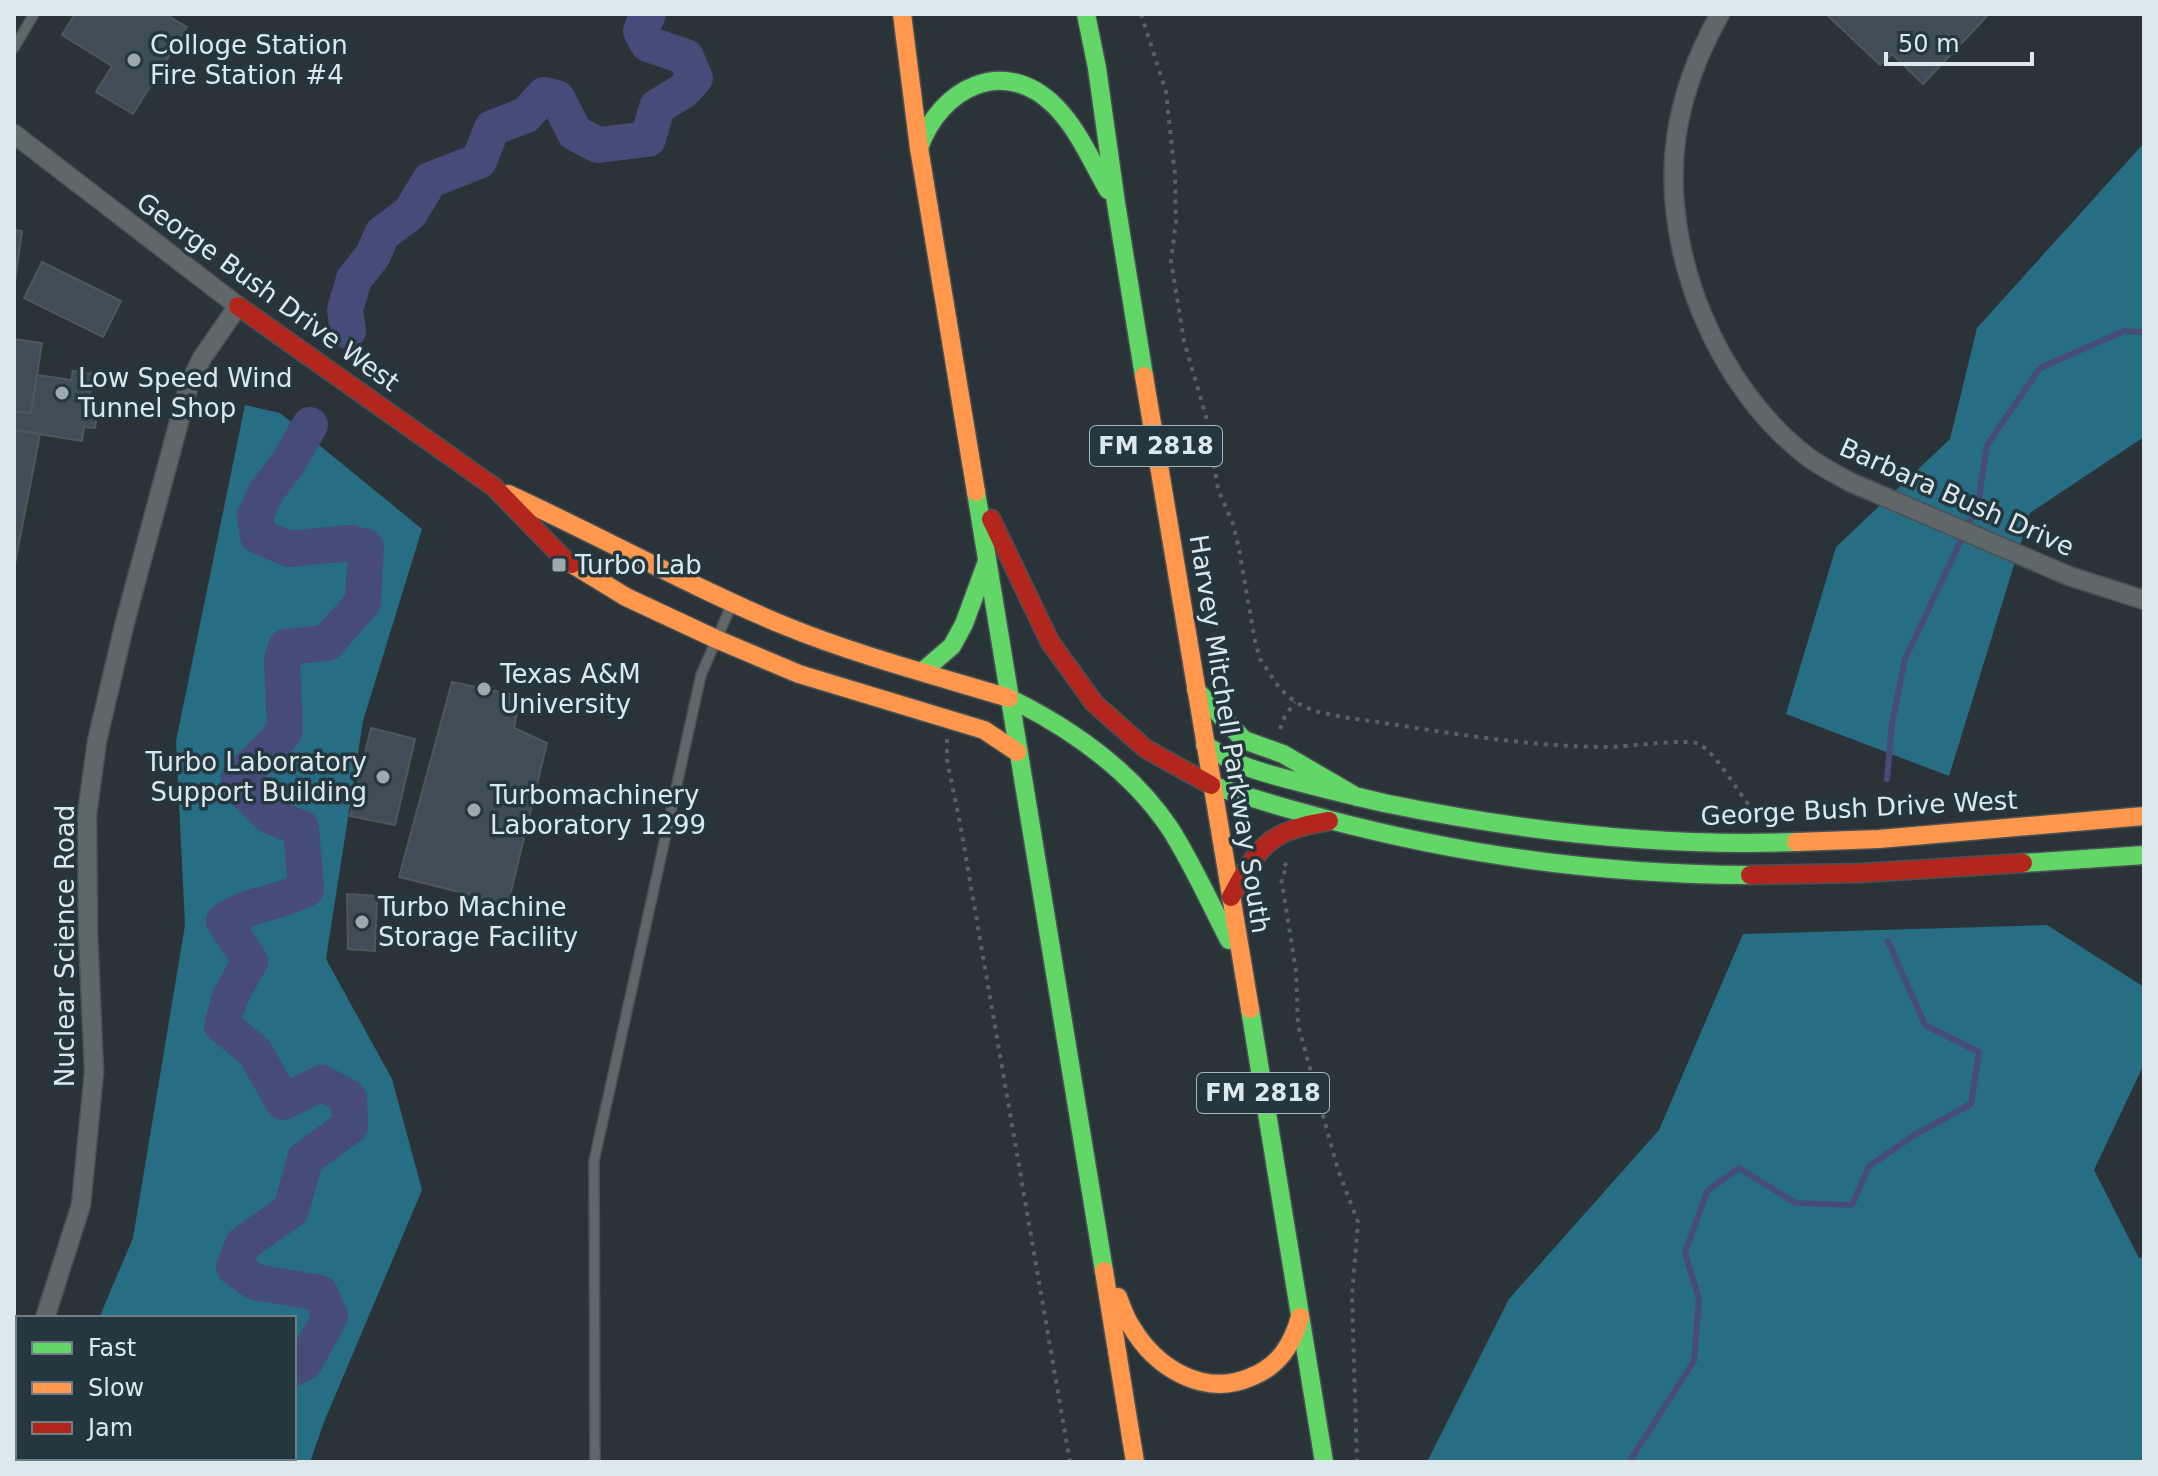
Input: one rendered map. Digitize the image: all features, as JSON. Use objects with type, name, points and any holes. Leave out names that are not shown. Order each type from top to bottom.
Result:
[{"type":"main road","points":[[902,14],[919,148],[1135,1462]]},
{"type":"main road","name":"Harvey Mitchell Parkway South","points":[[1086,14],[1324,1462]]},
{"type":"main road","points":[[919,148],[924,131],[936,113],[958,94],[986,81],[1016,83],[1040,94],[1063,114],[1116,203]]},
{"type":"main road","name":"George Bush Drive West","points":[[238,306],[494,487],[564,559],[626,597],[799,674],[984,730],[1017,752]]},
{"type":"main road","points":[[974,484],[1050,642],[1094,703],[1146,749],[1211,785],[1256,801],[1371,833],[1506,857],[1636,872],[1872,873],[2144,855]]},
{"type":"main road","name":"George Bush Drive West","points":[[494,487],[732,603],[821,639],[1009,698],[1058,723],[1126,777],[1161,816],[1243,968]]},
{"type":"main road","points":[[923,671],[952,646],[964,624],[987,561]]},
{"type":"main road","points":[[1196,690],[1244,740],[1283,754],[1357,797]]},
{"type":"main road","name":"George Bush Drive West","points":[[1205,745],[1236,763],[1357,797],[1452,817],[1630,840],[1742,844],[1879,839],[2144,816]]},
{"type":"main road","points":[[1231,897],[1246,869],[1268,843],[1291,829],[1329,821]]},
{"type":"main road","points":[[1102,1259],[1133,1330],[1167,1366],[1190,1380],[1219,1385],[1243,1381],[1261,1373],[1291,1345],[1300,1317]]},
{"type":"street","name":"Barbara Bush Drive","points":[[1720,14],[1687,86],[1676,142],[1675,208],[1679,237],[1696,298],[1736,378],[1782,434],[1807,456],[1850,482],[2035,562],[2099,587],[2144,600]]},
{"type":"street","name":"George Bush Drive West","points":[[14,134],[238,306]]},
{"type":"street","name":"Nuclear Science Road","points":[[46,1316],[81,1205],[94,1072],[87,814],[97,741],[125,622],[189,385],[202,358],[238,306]]},
{"type":"lane","points":[[14,48],[34,14]]},
{"type":"lane","points":[[595,1462],[594,1161],[701,675],[732,603]]},
{"type":"path","points":[[1141,14],[1166,92],[1175,175],[1176,222],[1171,261],[1184,341],[1207,420],[1218,489],[1236,536],[1255,641],[1260,659],[1280,689],[1295,702],[1314,711],[1535,744],[1609,747],[1686,741],[1699,744],[1713,757],[1753,810]]},
{"type":"path","points":[[1280,729],[1295,702]]},
{"type":"path","points":[[952,721],[947,760],[1070,1462]]},
{"type":"path","points":[[1280,858],[1288,867],[1281,877],[1296,971],[1298,1025],[1338,1170],[1358,1222],[1352,1295],[1357,1462]]},
{"type":"shaded area","points":[[2144,143],[2144,437],[2030,513],[1949,776],[1786,714],[1836,547],[1950,439],[1977,328]]},
{"type":"shaded area","points":[[245,405],[280,413],[422,529],[363,721],[326,959],[392,1079],[422,1190],[310,1462],[14,1462],[16,1448],[16,1460],[296,1460],[296,1316],[100,1316],[133,1238],[185,925],[176,741]]},
{"type":"shaded area","points":[[2047,925],[2144,987],[2144,1064],[2094,1170],[2139,1258],[2144,1257],[2144,1462],[1427,1462],[1509,1299],[1659,1130],[1743,934]]},
{"type":"building","name":"Colloge Station Fire Station #4","points":[[75,14],[172,14],[170,17],[187,27],[133,114],[96,92],[112,66],[62,35]]},
{"type":"building","points":[[1826,14],[1989,14],[1923,84],[1892,54],[1880,65]]},
{"type":"building","points":[[14,230],[22,231],[14,289]]},
{"type":"building","points":[[42,262],[121,301],[103,337],[24,298]]},
{"type":"building","points":[[14,339],[42,343],[31,413],[14,411]]},
{"type":"building","name":"Low Speed Wind Tunnel Shop","points":[[73,371],[93,374],[88,406],[98,408],[95,428],[84,427],[82,441],[14,430],[14,411],[31,413],[37,375],[71,380]]},
{"type":"building","points":[[14,430],[40,434],[14,569]]},
{"type":"building","name":"Turbomachinery Laboratory 1299","points":[[452,682],[520,696],[514,728],[547,743],[508,904],[399,877]]},
{"type":"building","name":"Turbo Laboratory Support Building","points":[[371,728],[415,739],[395,825],[350,816]]},
{"type":"building","name":"Turbo Machine Storage Facility","points":[[347,894],[377,896],[375,951],[348,949]]},
{"type":"waterway","points":[[348,331],[345,310],[354,279],[373,255],[382,234],[410,213],[430,180],[479,161],[492,128],[526,115],[544,95],[557,98],[575,133],[598,145],[648,139],[657,107],[683,91],[695,78],[686,57],[648,44],[641,31],[648,14]]},
{"type":"waterway","points":[[1887,779],[1892,723],[1905,659],[1978,504],[1987,445],[2040,368],[2124,331],[2144,332]]},
{"type":"waterway","points":[[296,1367],[305,1362],[330,1316],[320,1293],[255,1282],[234,1267],[243,1244],[291,1210],[305,1159],[350,1126],[349,1098],[322,1083],[283,1102],[255,1052],[222,1025],[230,997],[250,961],[224,921],[306,889],[301,828],[270,816],[243,790],[239,778],[285,730],[282,659],[286,647],[327,643],[363,602],[366,547],[350,543],[289,549],[258,536],[255,516],[266,492],[288,463],[310,425]]},
{"type":"waterway","points":[[1629,1462],[1694,1361],[1699,1299],[1685,1253],[1707,1191],[1739,1168],[1796,1203],[1852,1205],[1869,1166],[1916,1134],[1971,1104],[1979,1052],[1925,1025],[1888,941]]},
{"type":"traffic: fast","points":[[1086,14],[1144,376]]},
{"type":"traffic: fast","points":[[919,148],[942,109],[958,95],[976,85],[995,81],[1015,83],[1035,91],[1063,115],[1108,190]]},
{"type":"traffic: fast","points":[[976,492],[1104,1271]]},
{"type":"traffic: fast","points":[[923,671],[952,646],[964,624],[986,564]]},
{"type":"traffic: fast","points":[[1196,690],[1244,740],[1283,754],[1357,797]]},
{"type":"traffic: fast","points":[[1009,698],[1078,738],[1138,789],[1179,843],[1229,940]]},
{"type":"traffic: fast","points":[[1205,745],[1237,763],[1273,775],[1384,803],[1486,822],[1640,839],[1796,842]]},
{"type":"traffic: fast","points":[[1211,785],[1345,824],[1477,852],[1611,869],[1750,875]]},
{"type":"traffic: fast","points":[[2023,863],[2144,855]]},
{"type":"traffic: fast","points":[[1250,1009],[1324,1462]]},
{"type":"traffic: slow","points":[[902,14],[919,148],[976,492]]},
{"type":"traffic: slow","points":[[1144,376],[1250,1009]]},
{"type":"traffic: slow","points":[[508,494],[783,625],[867,655],[1009,698]]},
{"type":"traffic: slow","points":[[572,564],[626,597],[716,639],[799,674],[984,730],[1017,752]]},
{"type":"traffic: slow","points":[[1796,842],[1879,839],[2144,816]]},
{"type":"traffic: slow","points":[[1104,1271],[1135,1462]]},
{"type":"traffic: slow","points":[[1118,1297],[1129,1323],[1153,1354],[1182,1375],[1215,1384],[1233,1383],[1251,1377],[1277,1361],[1293,1337],[1300,1317]]},
{"type":"traffic: jam","points":[[238,306],[494,487],[572,564]]},
{"type":"traffic: jam","points":[[991,519],[1050,642],[1094,703],[1146,749],[1211,785]]},
{"type":"traffic: jam","points":[[1231,897],[1249,865],[1268,843],[1293,830],[1329,821]]},
{"type":"traffic: jam","points":[[1750,875],[1861,873],[2023,863]]},
{"type":"place","name":"Colloge Station Fire Station #4","points":[[134,60]]},
{"type":"place","name":"Low Speed Wind Tunnel Shop","points":[[62,393]]},
{"type":"place","name":"Turbo Lab","points":[[559,565]]},
{"type":"place","name":"Texas A&M University","points":[[484,689]]},
{"type":"place","name":"Turbo Laboratory Support Building","points":[[383,777]]},
{"type":"place","name":"Turbomachinery Laboratory 1299","points":[[474,810]]},
{"type":"place","name":"Turbo Machine Storage Facility","points":[[362,922]]}]
